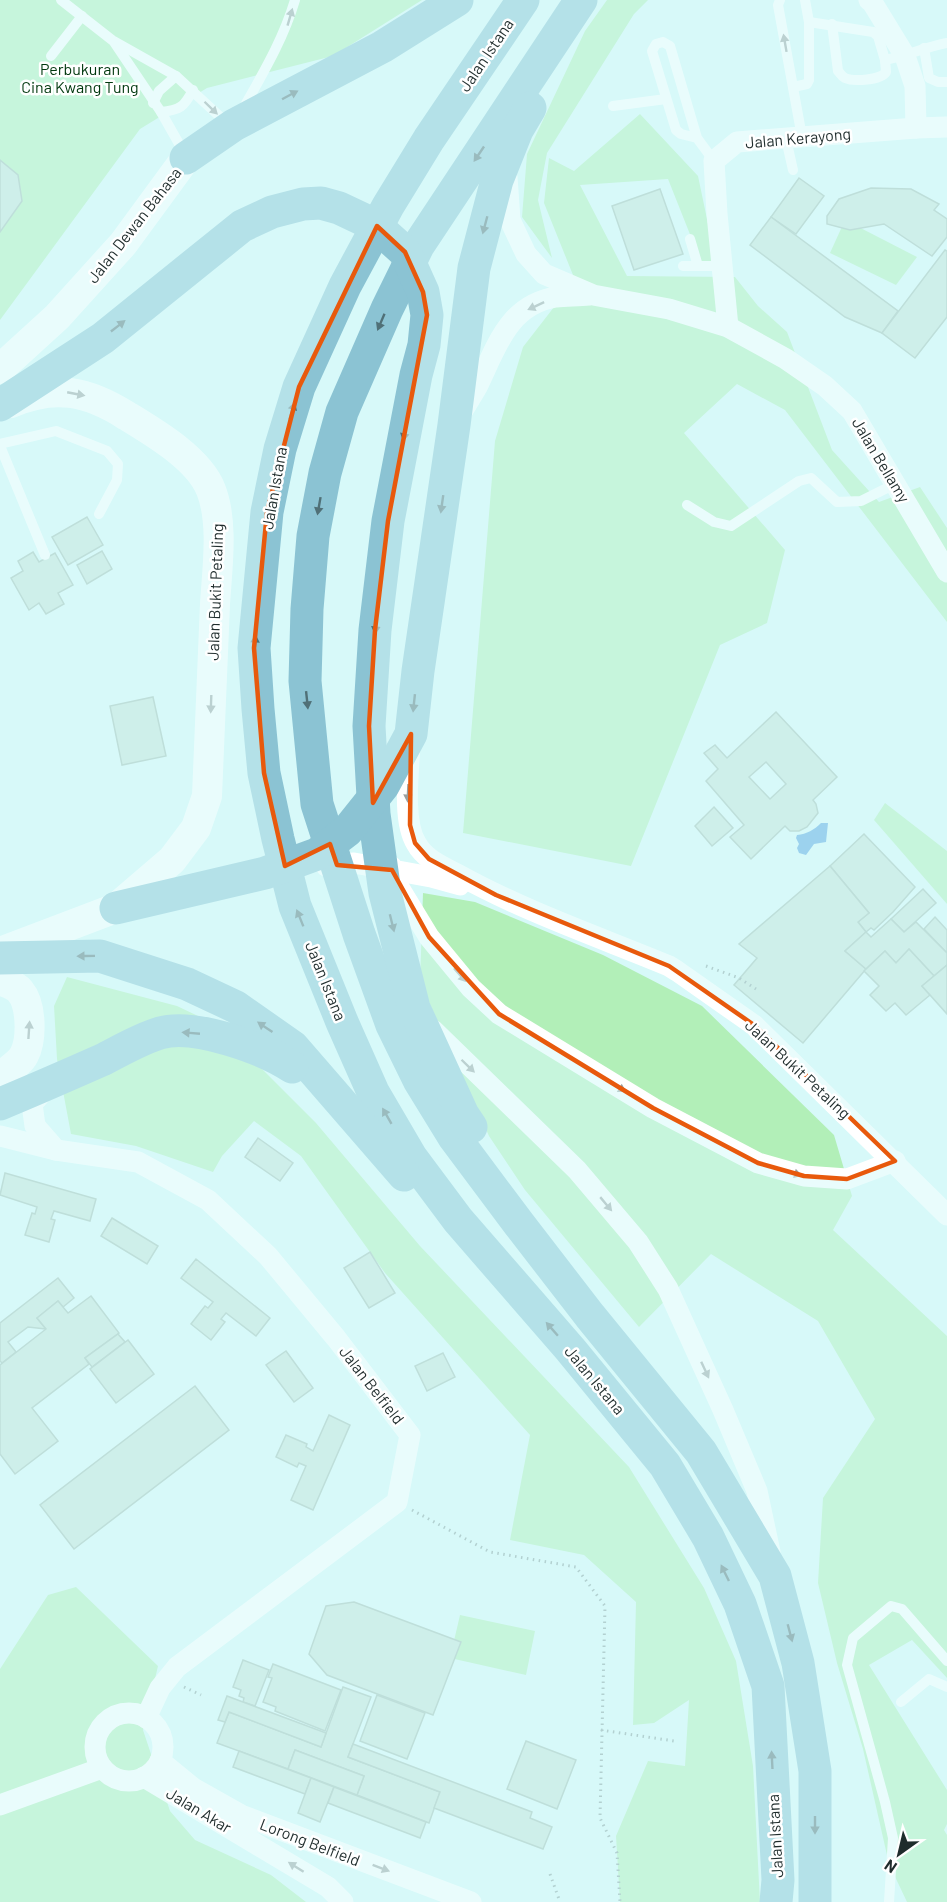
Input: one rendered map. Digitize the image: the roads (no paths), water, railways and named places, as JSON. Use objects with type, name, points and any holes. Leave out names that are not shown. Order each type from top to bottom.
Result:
[{"type":"main road","points":[[186,158],[233,126],[382,46],[457,0]]},
{"type":"main road","name":"Jalan Istana","points":[[523,0],[429,140],[388,206],[345,286],[299,387],[280,449],[267,512],[254,648],[264,773],[278,840],[296,906],[342,1022],[373,1092],[411,1157],[458,1221],[524,1296],[665,1465],[708,1537],[740,1604],[768,1686],[778,1880],[776,1902]]},
{"type":"main road","points":[[581,0],[418,246],[387,309],[342,412],[325,472],[313,536],[307,609],[305,681],[317,804],[359,934],[392,1025],[419,1080],[454,1137],[590,1316],[701,1452],[775,1576],[798,1663],[815,1771],[815,1902]]},
{"type":"main road","points":[[0,952],[116,908],[265,873],[317,854],[347,831],[378,800],[411,734],[474,268],[497,180],[518,130],[590,0]]},
{"type":"main road","name":"Jalan Dewan Bahasa","points":[[0,369],[57,317],[123,244],[186,158]]},
{"type":"main road","points":[[0,406],[103,338],[242,226],[272,212],[303,204],[321,203],[359,216],[375,225],[405,252],[423,292],[427,315],[424,345],[388,520],[375,630],[369,726],[378,800],[385,893],[414,1008],[463,1115],[590,1316]]},
{"type":"main road","name":"Jalan Dewan Bahasa","points":[[0,357],[57,317]]},
{"type":"main road","name":"Jalan Bukit Petaling","points":[[0,406],[28,395],[59,391],[78,393],[105,403],[140,424],[196,466],[211,490],[218,517],[207,796],[196,828],[172,860],[116,908]]},
{"type":"main road","points":[[0,958],[99,956],[187,984],[236,1007],[293,1047],[437,1212],[524,1296]]},
{"type":"main road","points":[[0,980],[22,993],[29,1017],[29,1035],[24,1056],[0,1077]]},
{"type":"main road","points":[[0,1104],[162,1032],[190,1032],[222,1037],[251,1046],[282,1060],[338,1098]]},
{"type":"street","points":[[868,0],[872,2],[905,55],[915,86],[916,128]]},
{"type":"street","name":"Jalan Kerayong","points":[[714,161],[738,142],[947,127]]},
{"type":"street","name":"Jalan Bellamy","points":[[508,155],[506,189],[510,220],[526,254],[544,274],[592,295],[669,309],[728,327],[786,359],[825,386],[852,411],[947,572]]},
{"type":"street","points":[[714,161],[728,327]]},
{"type":"street","name":"Jalan Bellamy","points":[[454,425],[477,387],[501,335],[514,319],[526,310],[555,297],[592,295]]},
{"type":"street","name":"Jalan Bukit Petaling","points":[[411,734],[407,804],[415,843],[429,859],[496,895],[677,971],[754,1025],[895,1161],[947,1215]]},
{"type":"street","points":[[378,800],[395,881],[429,937],[471,988],[499,1014],[653,1108],[758,1163],[804,1176],[848,1179],[895,1161]]},
{"type":"street","name":"Jalan Bukit Petaling","points":[[265,873],[354,863],[430,877],[496,895]]},
{"type":"street","points":[[414,1008],[440,1039],[577,1170],[638,1242],[668,1289],[757,1491],[775,1576]]},
{"type":"street","points":[[51,1083],[32,1104],[35,1126],[56,1150]]},
{"type":"street","name":"Jalan Belfield","points":[[0,1136],[56,1150],[138,1162],[208,1200],[268,1256],[336,1338],[410,1435],[397,1502],[177,1666],[160,1688],[146,1718]]},
{"type":"street","points":[[123,1713],[146,1718],[159,1732],[163,1742],[160,1761],[155,1769],[144,1777],[129,1781],[119,1779],[102,1768],[95,1746],[97,1735],[112,1717],[123,1713]]},
{"type":"street","name":"Lorong Belfield","points":[[160,1761],[193,1788],[233,1812],[471,1902]]},
{"type":"street","points":[[0,1806],[102,1768]]},
{"type":"street","name":"Jalan Akar","points":[[144,1777],[319,1881],[343,1902]]},
{"type":"lane","points":[[61,0],[112,40],[176,76],[233,126],[274,54],[286,29],[295,0]]},
{"type":"lane","points":[[780,0],[778,5],[793,87],[793,170]]},
{"type":"lane","points":[[793,87],[807,84],[809,80],[809,22],[805,0]]},
{"type":"lane","points":[[51,56],[82,16]]},
{"type":"lane","points":[[809,22],[873,32],[905,55],[929,78],[938,82],[947,82]]},
{"type":"lane","points":[[832,24],[838,71],[842,77],[847,79],[878,79],[905,55],[947,43]]},
{"type":"lane","points":[[112,40],[160,112],[186,158]]},
{"type":"lane","points":[[697,138],[681,134],[676,130],[652,51],[656,44],[663,42],[670,46],[697,138],[714,161]]},
{"type":"lane","points":[[153,103],[165,83],[176,76]]},
{"type":"lane","points":[[160,112],[175,111],[185,105],[193,90]]},
{"type":"lane","points":[[613,105],[666,99]]},
{"type":"lane","points":[[690,239],[698,266]]},
{"type":"lane","points":[[683,266],[722,266]]},
{"type":"lane","points":[[45,555],[0,445],[56,431],[107,451],[118,464],[117,480],[99,514]]},
{"type":"lane","points":[[687,505],[714,522],[731,526],[799,481],[810,478],[837,502],[861,501],[895,484]]},
{"type":"lane","points":[[889,1902],[893,1838],[847,1665],[849,1652],[853,1638],[891,1606],[902,1609],[947,1661]]},
{"type":"lane","points":[[901,1702],[929,1679],[947,1687]]},
{"type":"water","points":[[821,823],[828,823],[826,842],[814,844],[806,855],[799,853],[797,835],[816,828]]},
{"type":"park label","name":"Perbukuran Cina Kwang Tung","points":[[80,78]]}]
